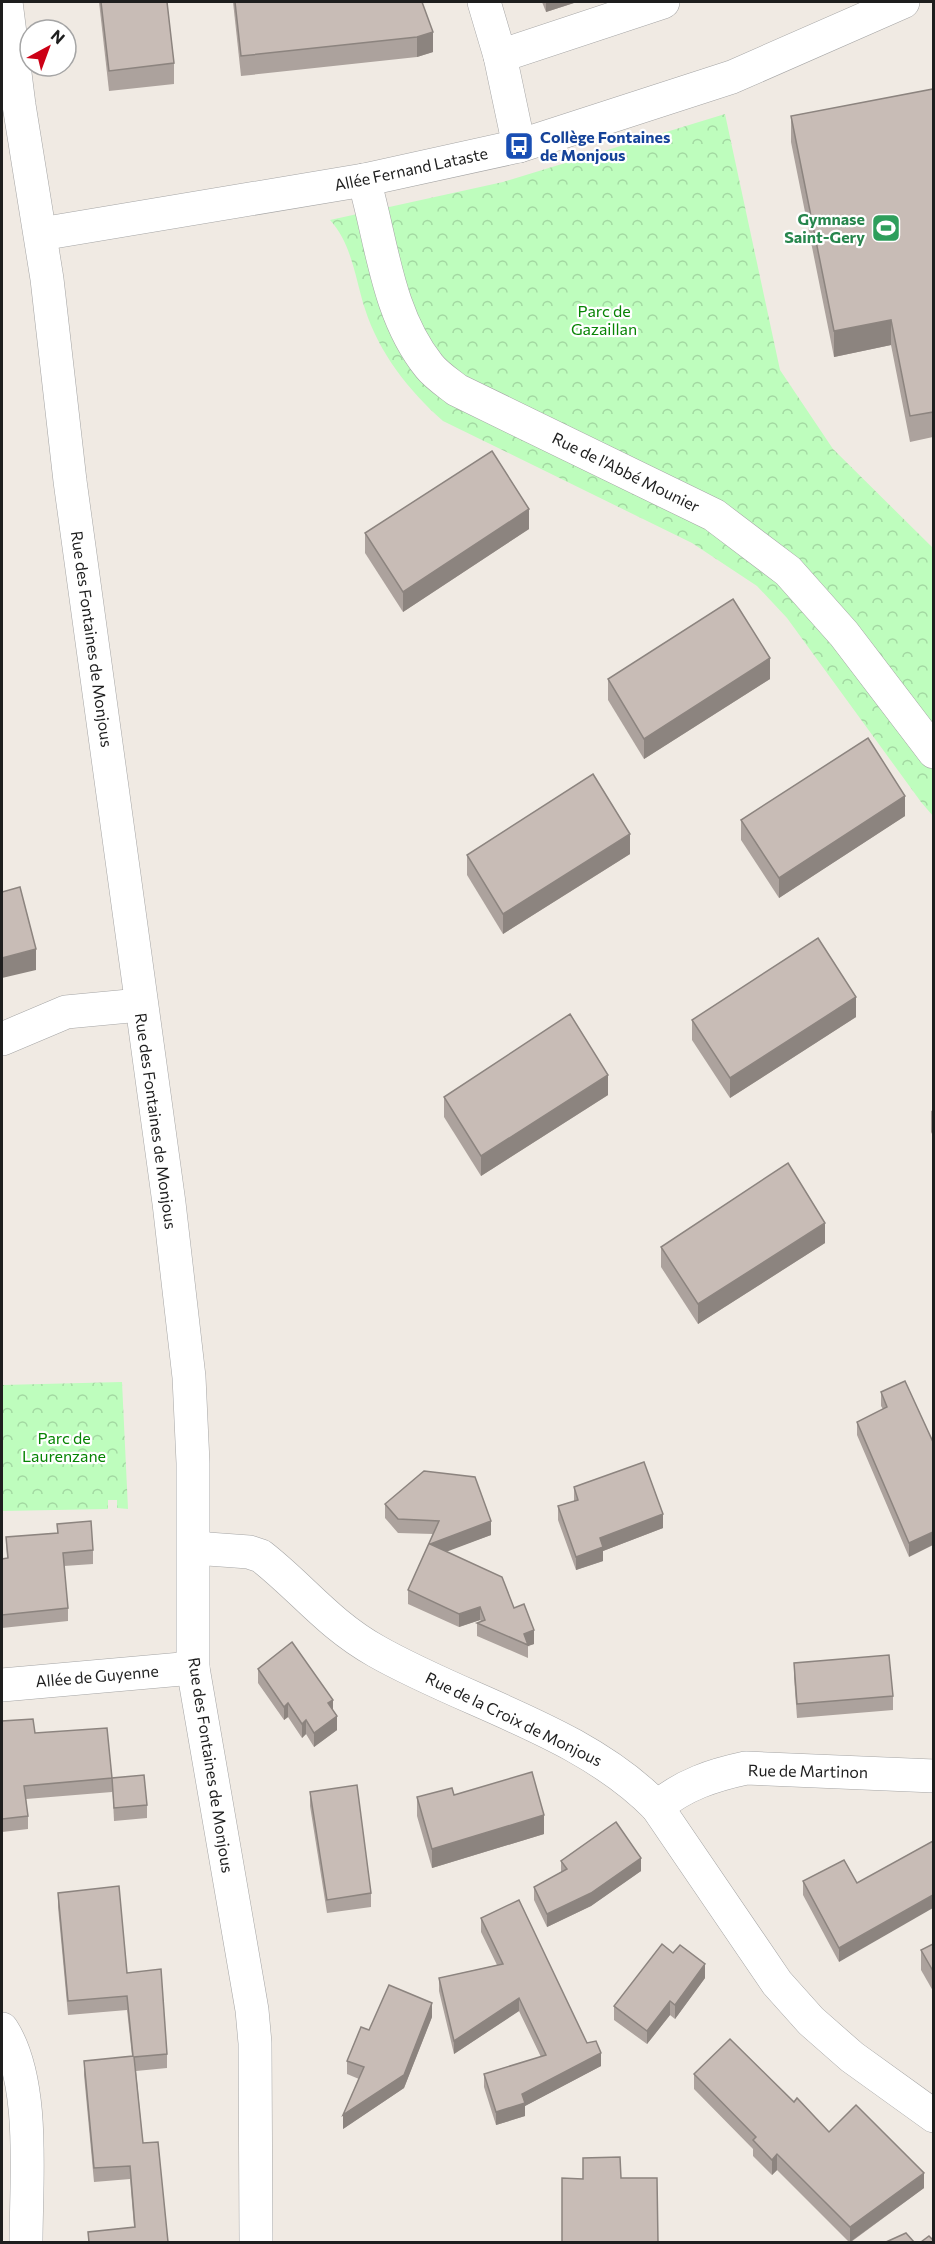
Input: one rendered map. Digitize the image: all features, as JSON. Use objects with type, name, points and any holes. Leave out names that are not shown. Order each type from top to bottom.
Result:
[{"type":"street","name":"Rue des Fontaines de Monjous","points":[[6,2],[19,105],[41,234],[70,481],[140,1005],[169,1203],[189,1377],[194,1548],[193,1668],[252,2010],[255,2043],[256,2242]]},
{"type":"street","points":[[484,2],[500,56],[519,146]]},
{"type":"street","points":[[500,56],[663,2]]},
{"type":"street","name":"Allée Fernand Lataste","points":[[41,234],[364,180],[519,146],[732,77],[903,2]]},
{"type":"street","name":"Rue de l'Abbé Mounier","points":[[364,180],[394,300],[406,332],[430,368],[457,390],[714,515],[738,532],[788,571],[844,634],[933,752]]},
{"type":"street","points":[[2,1039],[66,1011],[140,1005]]},
{"type":"street","name":"Rue de la Croix de Monjous","points":[[194,1548],[249,1552],[261,1556],[334,1625],[376,1651],[601,1761],[633,1782],[657,1807],[777,1983],[811,2021],[852,2057],[933,2116]]},
{"type":"street","name":"Allée de Guyenne","points":[[2,1685],[193,1668]]},
{"type":"street","name":"Rue de Martinon","points":[[657,1807],[687,1787],[719,1773],[746,1768],[933,1776]]},
{"type":"street","points":[[2,2029],[8,2039],[21,2085],[26,2122],[26,2242]]},
{"type":"green space","name":"Parc de Gazaillan","points":[[725,114],[780,370],[833,449],[933,548],[933,816],[787,618],[757,586],[692,543],[443,421],[430,409],[396,370],[378,341],[365,309],[348,251],[330,220],[503,182]]},
{"type":"green space","name":"Parc de Laurenzane","points":[[122,1382],[128,1509],[117,1508],[117,1500],[108,1500],[108,1509],[2,1511],[2,1385]]},
{"type":"building","points":[[101,2],[167,2],[174,63],[109,71]]},
{"type":"building","points":[[235,2],[422,2],[433,32],[417,37],[241,56]]},
{"type":"building","points":[[933,89],[933,412],[910,416],[891,320],[834,331],[791,116]]},
{"type":"building","points":[[492,451],[529,509],[403,592],[365,533]]},
{"type":"building","points":[[733,599],[770,658],[644,739],[608,679]]},
{"type":"building","points":[[868,738],[905,796],[779,878],[741,820]]},
{"type":"building","points":[[593,774],[630,834],[503,914],[467,855]]},
{"type":"building","points":[[20,887],[36,949],[2,958],[2,892]]},
{"type":"building","points":[[818,938],[856,997],[730,1078],[692,1020]]},
{"type":"building","points":[[570,1014],[608,1075],[481,1156],[444,1097]]},
{"type":"building","points":[[788,1163],[825,1223],[698,1304],[661,1247]]},
{"type":"building","points":[[905,1381],[933,1442],[933,1532],[909,1543],[857,1422],[887,1407],[881,1392]]},
{"type":"building","points":[[644,1462],[663,1514],[600,1538],[603,1547],[576,1557],[558,1506],[578,1500],[574,1487]]},
{"type":"building","points":[[424,1471],[475,1477],[491,1521],[430,1544],[502,1577],[514,1608],[524,1604],[534,1630],[524,1634],[528,1645],[477,1623],[485,1620],[480,1607],[459,1614],[408,1590],[439,1521],[398,1519],[385,1504]]},
{"type":"building","points":[[91,1521],[93,1550],[63,1553],[68,1608],[2,1615],[2,1559],[8,1558],[6,1537],[58,1533],[57,1524]]},
{"type":"building","points":[[292,1642],[333,1700],[328,1703],[337,1716],[314,1733],[306,1720],[302,1724],[288,1703],[284,1707],[258,1669]]},
{"type":"building","points":[[889,1655],[893,1696],[797,1704],[794,1663]]},
{"type":"building","points":[[33,1719],[35,1733],[107,1728],[112,1778],[24,1786],[28,1816],[2,1819],[2,1721]]},
{"type":"building","points":[[532,1772],[544,1815],[432,1849],[417,1797],[452,1788],[454,1795]]},
{"type":"building","points":[[144,1775],[147,1805],[114,1808],[112,1778]]},
{"type":"building","points":[[357,1785],[371,1893],[327,1900],[310,1792]]},
{"type":"building","points":[[616,1822],[641,1858],[591,1893],[547,1914],[534,1887],[567,1869],[561,1861]]},
{"type":"building","points":[[933,1841],[933,1895],[839,1948],[803,1881],[844,1860],[857,1883]]},
{"type":"building","points":[[119,1886],[127,1973],[161,1969],[167,2054],[134,2057],[143,2143],[158,2142],[168,2242],[89,2242],[88,2232],[135,2227],[130,2166],[94,2168],[84,2061],[133,2056],[127,1996],[68,2001],[58,1893]]},
{"type":"building","points":[[519,1900],[587,2043],[596,2041],[601,2053],[522,2094],[525,2103],[496,2112],[484,2074],[546,2055],[519,1998],[454,2041],[439,1978],[503,1964],[481,1918]]},
{"type":"building","points":[[662,1944],[673,1953],[680,1945],[705,1964],[675,2005],[670,2001],[647,2031],[614,2006]]},
{"type":"building","points":[[933,1944],[933,1971],[921,1950]]},
{"type":"building","points":[[389,1985],[432,2003],[404,2075],[343,2115],[364,2067],[347,2061],[361,2027],[369,2030]]},
{"type":"building","points":[[730,2039],[794,2102],[797,2098],[829,2132],[856,2105],[924,2173],[850,2227],[777,2154],[772,2160],[753,2140],[756,2137],[694,2074]]},
{"type":"building","points":[[620,2157],[621,2178],[657,2178],[658,2242],[562,2242],[562,2178],[583,2179],[583,2158]]},
{"type":"building","points":[[906,2233],[914,2242],[886,2242]]},
{"type":"building","points":[[929,2236],[933,2242],[921,2242]]},
{"type":"place","name":"Collège Fontaines de Monjous","points":[[519,146]]},
{"type":"place","name":"Gymnase Saint-Gery","points":[[886,228]]}]
